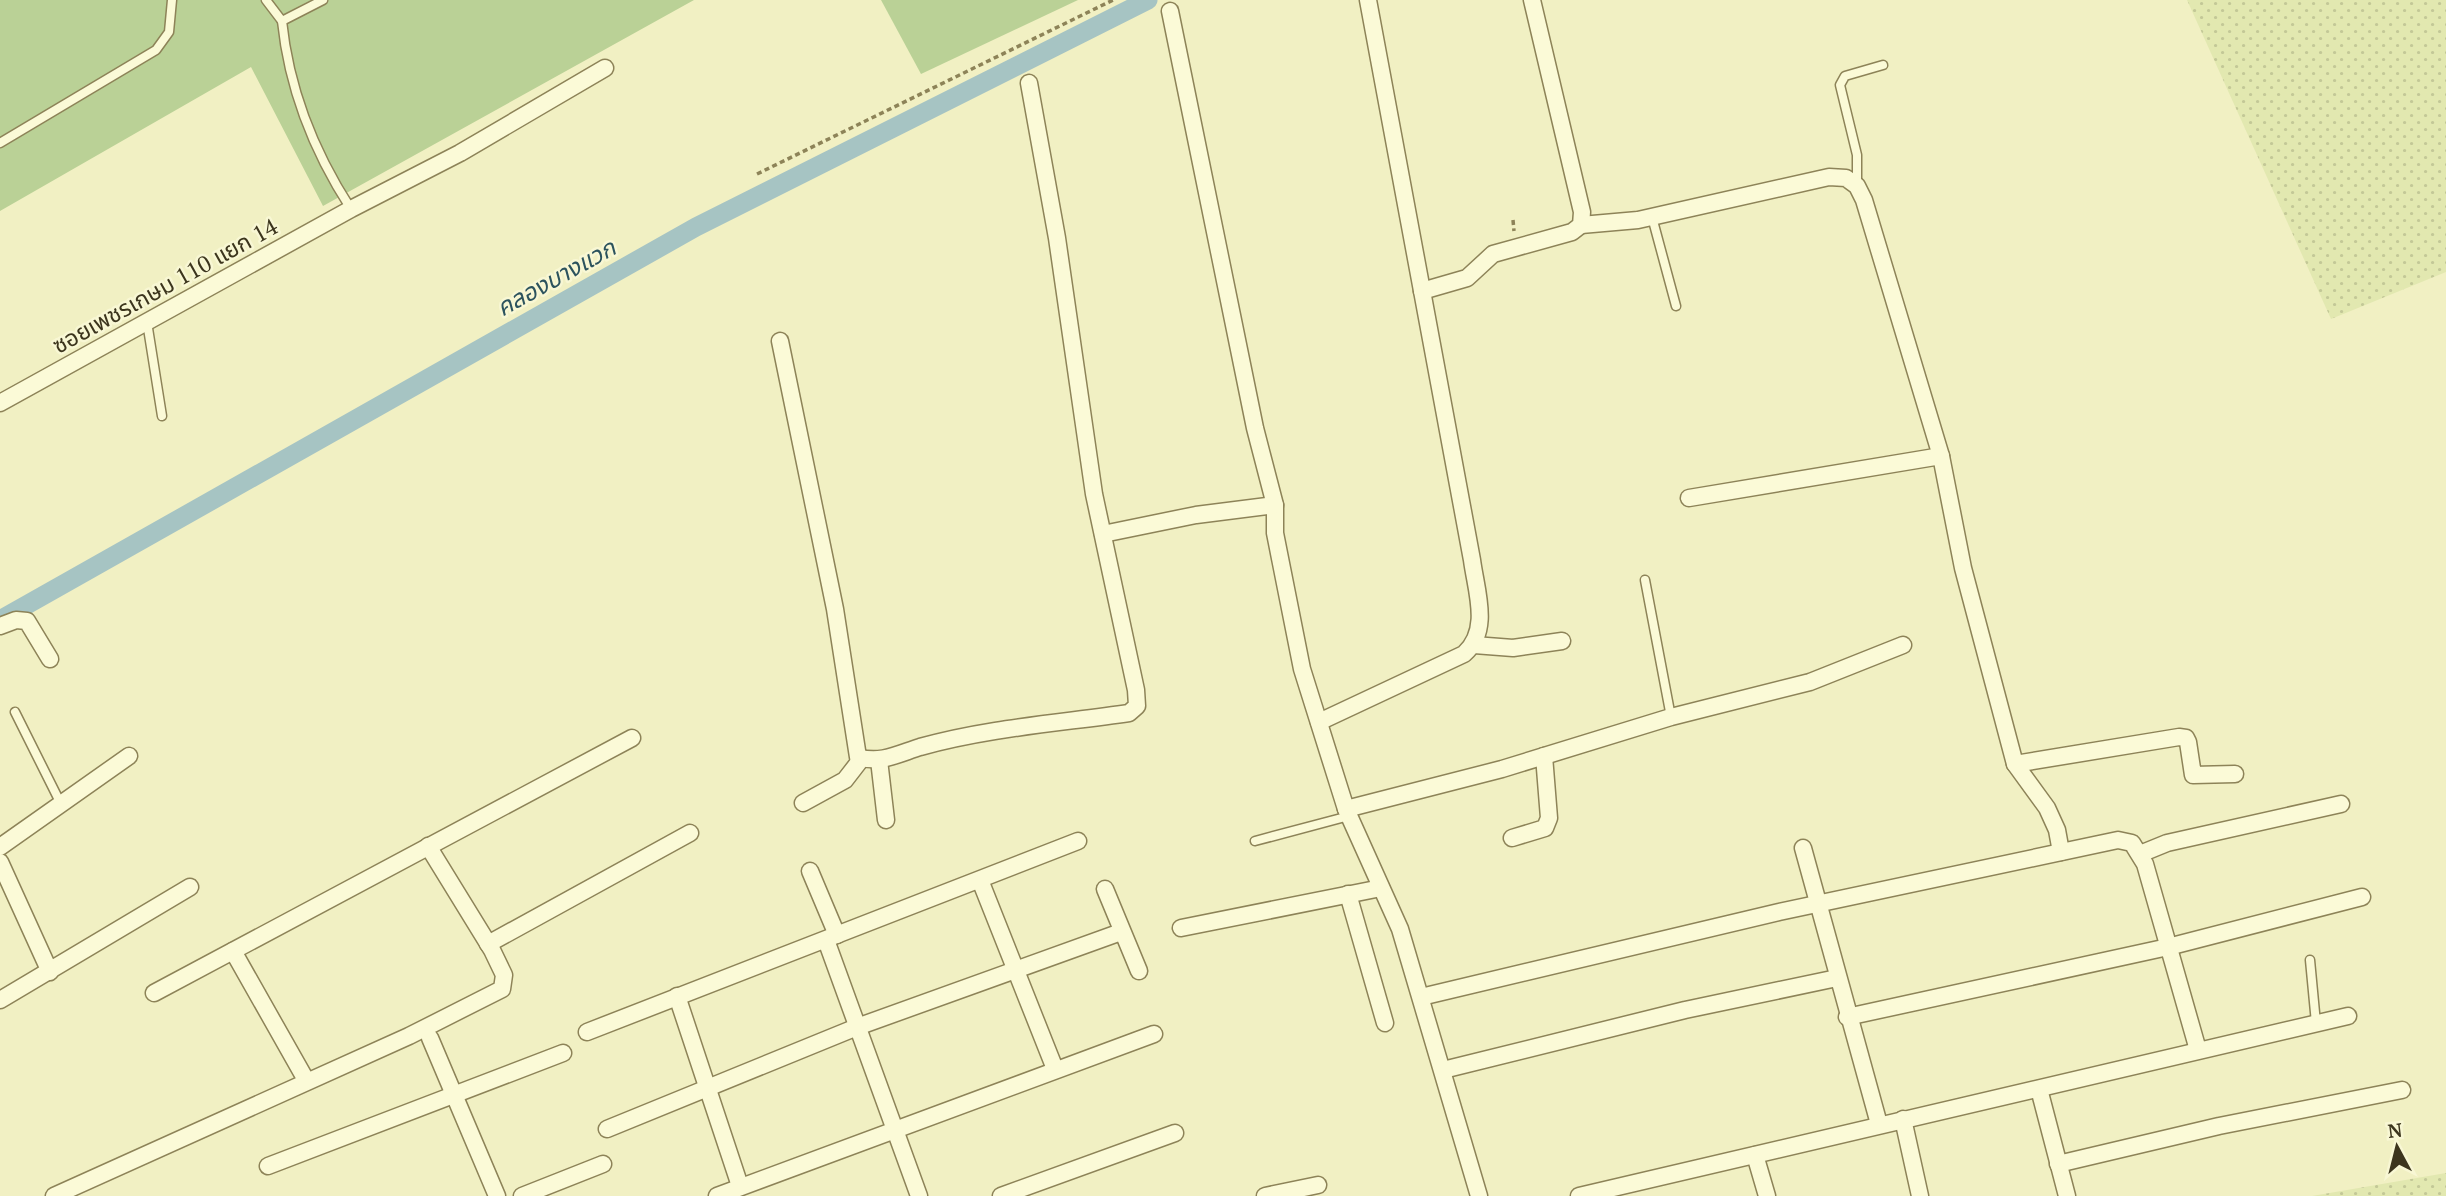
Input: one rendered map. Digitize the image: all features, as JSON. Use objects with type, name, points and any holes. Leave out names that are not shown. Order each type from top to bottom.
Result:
[{"type":"street","points":[[1320,722],[1464,654],[1474,645],[1481,625],[1472,560],[1368,0]]},
{"type":"street","points":[[1532,0],[1582,212],[1581,225]]},
{"type":"street","points":[[1171,11],[1255,428],[1275,505],[1275,533],[1302,669],[1347,813],[1400,929],[1479,1196]]},
{"type":"street","name":"ซอยเพชรเกษม 110 แยก 14","points":[[0,402],[351,209],[460,153],[605,68]]},
{"type":"street","points":[[780,341],[835,609],[853,741],[858,757],[878,760],[966,735],[1129,713],[1137,706],[1136,690],[1103,534],[1057,238],[1029,83]]},
{"type":"street","points":[[1422,291],[1467,278],[1493,254],[1572,232],[1581,225],[1651,217],[1829,177],[1846,178],[1857,186],[1876,237],[1941,456],[1964,568],[2015,764],[2047,808],[2057,830],[2061,852]]},
{"type":"street","points":[[1689,498],[1941,456]]},
{"type":"street","points":[[1103,534],[1196,515],[1275,505]]},
{"type":"street","points":[[0,626],[16,620],[27,621],[50,659]]},
{"type":"street","points":[[1474,645],[1513,648],[1562,641]]},
{"type":"street","points":[[1347,813],[1544,757],[1671,717],[1810,682],[1903,645]]},
{"type":"street","points":[[2015,764],[2179,737],[2186,738],[2188,742],[2193,775],[2235,774]]},
{"type":"street","points":[[154,993],[632,738]]},
{"type":"street","points":[[0,847],[129,756]]},
{"type":"street","points":[[1512,838],[1545,828],[1549,818],[1544,757]]},
{"type":"street","points":[[803,803],[845,780],[862,758]]},
{"type":"street","points":[[878,760],[886,820]]},
{"type":"street","points":[[2140,854],[2167,843],[2341,804]]},
{"type":"street","points":[[488,944],[690,833]]},
{"type":"street","points":[[1421,997],[1819,904],[2118,840],[2132,843],[2140,854],[2198,1050]]},
{"type":"street","points":[[587,1031],[1078,841]]},
{"type":"street","points":[[54,1196],[502,989],[504,975],[488,944],[428,846]]},
{"type":"street","points":[[1803,848],[1847,1017],[1879,1124]]},
{"type":"street","points":[[0,862],[50,972]]},
{"type":"street","points":[[810,871],[857,1027],[919,1196]]},
{"type":"street","points":[[980,880],[1055,1069]]},
{"type":"street","points":[[0,1000],[190,887]]},
{"type":"street","points":[[1181,928],[1381,888]]},
{"type":"street","points":[[1105,889],[1139,971]]},
{"type":"street","points":[[1348,894],[1385,1023]]},
{"type":"street","points":[[1847,1017],[2168,947],[2361,897]]},
{"type":"street","points":[[607,1129],[857,1027],[1121,932]]},
{"type":"street","points":[[233,951],[306,1080]]},
{"type":"street","points":[[1443,1070],[1685,1010],[1837,978]]},
{"type":"street","points":[[677,996],[740,1186]]},
{"type":"street","points":[[1579,1196],[2348,1016]]},
{"type":"street","points":[[718,1196],[1154,1034]]},
{"type":"street","points":[[430,1038],[497,1196]]},
{"type":"street","points":[[268,1166],[563,1053]]},
{"type":"street","points":[[2039,1089],[2067,1196]]},
{"type":"street","points":[[2058,1164],[2219,1126],[2402,1090]]},
{"type":"street","points":[[1903,1119],[1920,1196]]},
{"type":"street","points":[[1001,1196],[1175,1133]]},
{"type":"street","points":[[1755,1155],[1767,1196]]},
{"type":"street","points":[[522,1196],[603,1164]]},
{"type":"street","points":[[1265,1196],[1318,1185]]},
{"type":"lane","points":[[0,143],[156,50],[169,32],[172,0]]},
{"type":"lane","points":[[266,0],[282,21],[289,69],[298,102],[320,153],[351,209]]},
{"type":"lane","points":[[282,21],[323,0]]},
{"type":"lane","points":[[1857,186],[1857,155],[1840,85],[1845,76],[1884,65]]},
{"type":"lane","points":[[1651,217],[1676,306]]},
{"type":"lane","points":[[147,322],[162,416]]},
{"type":"lane","points":[[1646,580],[1671,717]]},
{"type":"lane","points":[[15,712],[61,804]]},
{"type":"lane","points":[[1255,841],[1347,813]]},
{"type":"lane","points":[[2310,960],[2316,1023]]},
{"type":"path","points":[[757,174],[1113,0]]},
{"type":"green space","points":[[0,0],[694,0],[323,206],[251,67],[0,211]]},
{"type":"green space","points":[[881,0],[1078,0],[921,74]]},
{"type":"green space","points":[[2187,0],[2446,0],[2446,272],[2331,319]]},
{"type":"green space","points":[[2446,1173],[2446,1196],[2312,1196]]},
{"type":"waterway","name":"คลองบางแวก","points":[[0,620],[696,227],[1148,0]]}]
